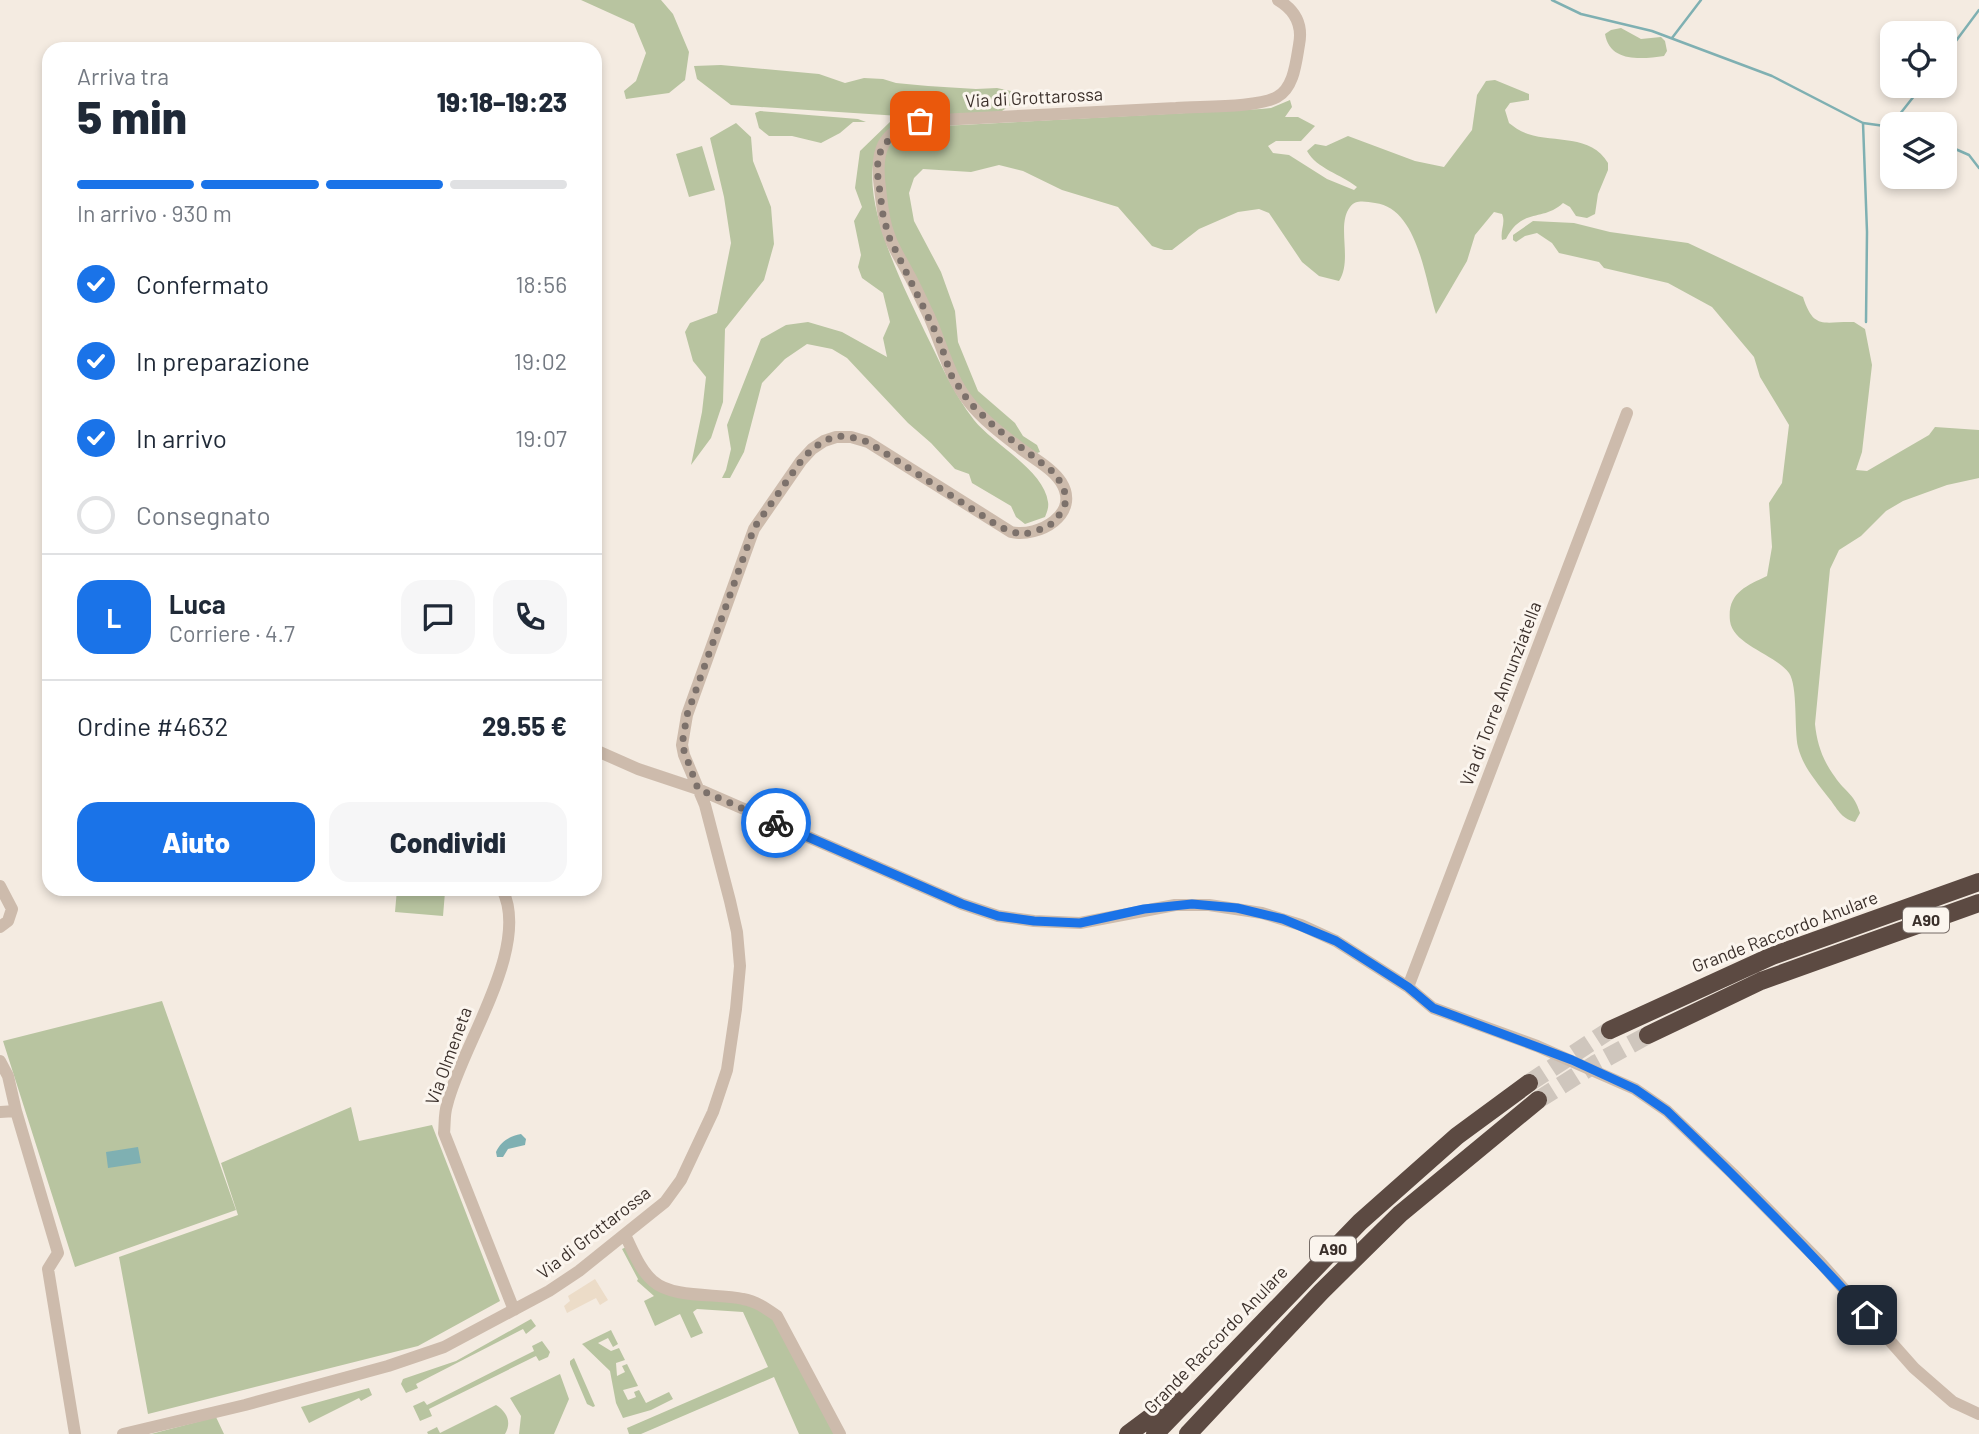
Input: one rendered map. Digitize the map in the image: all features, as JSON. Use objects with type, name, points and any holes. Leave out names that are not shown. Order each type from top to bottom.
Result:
[{"type":"highway","name":"Grande Raccordo Anulare","points":[[1610,1030],[1772,956],[1979,882]]},
{"type":"highway","name":"A90","points":[[1648,1035],[1761,981],[1979,903]]},
{"type":"highway","name":"Grande Raccordo Anulare","points":[[1155,1434],[1360,1222],[1457,1136],[1529,1083]]},
{"type":"highway","name":"A90","points":[[1188,1434],[1321,1292],[1400,1214],[1538,1101]]},
{"type":"highway","points":[[1128,1434],[1235,1351]]},
{"type":"street","name":"Via di Grottarossa","points":[[123,1434],[232,1408],[405,1361],[444,1347],[579,1271],[664,1202],[681,1180],[713,1112],[727,1070],[736,1009],[739,947],[730,901],[705,806],[682,745],[687,715],[754,528],[801,461],[812,449],[836,436],[868,442],[1000,527],[1022,535],[1048,527],[1065,504],[1066,496],[1062,484],[1052,471],[996,428],[969,402],[951,375],[939,339],[889,237],[877,170],[879,154],[895,130],[920,121],[1213,106],[1274,98],[1290,83],[1300,34],[1300,26],[1294,14],[1278,0]]},
{"type":"street","name":"Via di Torre Annunziatella","points":[[1408,987],[1628,413]]},
{"type":"street","points":[[602,753],[638,769],[698,789],[962,904],[998,916],[1080,923],[1175,905],[1209,905],[1237,908],[1283,919],[1336,941],[1408,987],[1433,1008],[1572,1060],[1635,1089],[1667,1111],[1820,1262],[1914,1368],[1953,1402],[1979,1414]]},
{"type":"street","points":[[0,886],[12,909],[8,922],[0,927]]},
{"type":"street","name":"Via Olmeneta","points":[[506,896],[511,918],[508,945],[500,972],[446,1107],[444,1133],[514,1310]]},
{"type":"street","points":[[0,1061],[8,1076],[58,1254],[48,1269],[75,1434]]},
{"type":"street","points":[[0,1112],[16,1111]]},
{"type":"street","points":[[625,1235],[641,1266],[659,1285],[690,1293],[744,1299],[777,1316],[840,1434]]},
{"type":"green space","points":[[581,0],[661,0],[673,14],[689,52],[685,80],[669,93],[626,99],[624,91],[636,81],[646,53],[634,24]]},
{"type":"green space","points":[[1621,28],[1641,39],[1661,37],[1665,41],[1667,51],[1664,56],[1646,58],[1620,54],[1613,50],[1605,34]]},
{"type":"green space","points":[[721,65],[819,74],[845,83],[864,78],[928,86],[997,88],[1011,91],[1018,100],[1002,111],[980,115],[915,117],[731,105],[697,79],[694,66]]},
{"type":"green space","points":[[1495,80],[1529,94],[1529,100],[1510,103],[1505,110],[1509,123],[1520,131],[1538,137],[1582,143],[1601,154],[1608,163],[1608,170],[1598,194],[1595,214],[1587,218],[1576,216],[1570,207],[1563,203],[1555,209],[1519,223],[1506,239],[1502,240],[1503,217],[1502,214],[1494,212],[1475,235],[1467,261],[1436,314],[1418,248],[1410,231],[1390,208],[1375,203],[1355,203],[1346,214],[1345,263],[1339,281],[1319,276],[1302,262],[1269,213],[1259,209],[1238,212],[1199,229],[1172,250],[1164,250],[1152,246],[1118,207],[1062,190],[1023,171],[999,165],[971,172],[923,169],[914,178],[909,193],[914,221],[941,272],[955,311],[958,342],[978,391],[1015,423],[1023,436],[1037,445],[1040,452],[1037,453],[1008,435],[975,405],[956,377],[881,207],[880,170],[894,138],[905,131],[923,127],[1261,109],[1290,100],[1292,107],[1285,117],[1298,117],[1315,126],[1301,141],[1276,141],[1268,146],[1273,153],[1289,155],[1327,179],[1354,190],[1357,187],[1323,167],[1307,151],[1315,144],[1326,146],[1348,136],[1415,161],[1444,167],[1472,130],[1477,95],[1486,81]]},
{"type":"green space","points":[[760,111],[858,119],[866,122],[853,122],[821,143],[792,136],[769,136],[759,128],[755,113]]},
{"type":"green space","points":[[892,120],[897,120],[897,126],[876,151],[872,175],[879,221],[896,270],[966,410],[982,429],[1028,468],[1044,490],[1048,502],[1045,517],[1025,524],[1016,517],[1011,506],[972,483],[969,474],[955,469],[847,358],[832,349],[807,344],[785,359],[762,383],[744,452],[730,478],[722,478],[731,449],[727,425],[761,339],[786,325],[808,322],[842,332],[887,357],[883,338],[890,322],[883,293],[862,278],[858,267],[861,255],[854,221],[862,207],[855,188],[860,151]]},
{"type":"green space","points":[[736,123],[751,137],[753,161],[771,207],[774,244],[764,280],[725,329],[723,402],[711,438],[691,465],[706,377],[693,361],[685,332],[690,323],[717,313],[731,243],[724,197],[710,138]]},
{"type":"green space","points":[[702,146],[715,190],[689,197],[676,154]]},
{"type":"green space","points":[[1533,221],[1574,223],[1610,232],[1688,243],[1803,297],[1816,320],[1828,323],[1854,322],[1865,329],[1872,365],[1862,452],[1856,470],[1867,471],[1929,435],[1935,427],[1979,430],[1979,478],[1947,485],[1903,501],[1886,511],[1861,536],[1839,550],[1830,569],[1815,724],[1827,765],[1858,806],[1860,813],[1855,822],[1840,813],[1803,761],[1798,747],[1794,688],[1789,673],[1783,666],[1739,637],[1730,621],[1732,604],[1739,592],[1767,576],[1772,547],[1769,503],[1782,483],[1789,425],[1760,377],[1754,357],[1712,307],[1668,283],[1604,268],[1599,262],[1559,253],[1552,243],[1537,233],[1516,242],[1513,240],[1513,235]]},
{"type":"green space","points":[[396,896],[445,896],[443,916],[395,912]]},
{"type":"green space","points":[[162,1001],[236,1210],[75,1267],[3,1041]]},
{"type":"green space","points":[[351,1107],[359,1141],[432,1125],[500,1301],[418,1346],[148,1414],[119,1257],[238,1215],[221,1163]]},
{"type":"green space","points":[[626,1247],[651,1285],[749,1304],[778,1322],[836,1434],[799,1434],[774,1377],[641,1434],[629,1434],[627,1428],[768,1367],[743,1312],[697,1309],[693,1312],[703,1333],[691,1338],[680,1314],[655,1326],[644,1301],[654,1296],[637,1281],[622,1249]]},
{"type":"green space","points":[[531,1319],[536,1326],[526,1334],[523,1329],[416,1384],[418,1388],[406,1393],[401,1384],[403,1379],[456,1361]]},
{"type":"green space","points":[[611,1330],[618,1344],[613,1347],[608,1338],[598,1343],[611,1351],[619,1348],[625,1360],[616,1363],[617,1376],[625,1372],[622,1366],[627,1364],[638,1386],[623,1390],[628,1400],[636,1397],[634,1392],[639,1390],[646,1403],[669,1392],[673,1399],[651,1410],[623,1418],[616,1403],[610,1371],[582,1344]]},
{"type":"green space","points":[[542,1341],[550,1352],[548,1357],[539,1361],[536,1356],[429,1409],[432,1416],[420,1421],[413,1406],[424,1401],[427,1405],[534,1351],[532,1346]]},
{"type":"green space","points":[[574,1358],[595,1406],[593,1407],[587,1404],[570,1364]]},
{"type":"green space","points":[[560,1374],[569,1399],[554,1434],[519,1434],[521,1416],[510,1398]]},
{"type":"green space","points":[[369,1388],[372,1395],[361,1401],[359,1398],[309,1423],[301,1407]]},
{"type":"green space","points":[[496,1405],[507,1418],[505,1434],[428,1434],[427,1432],[437,1427],[440,1433]]},
{"type":"green space","points":[[216,1417],[224,1434],[151,1434]]},
{"type":"shaded area","points":[[595,1279],[608,1300],[600,1305],[596,1298],[567,1313],[564,1306],[570,1301],[568,1296]]},
{"type":"water","points":[[521,1134],[526,1139],[525,1145],[508,1149],[503,1157],[497,1157],[496,1152],[503,1142]]},
{"type":"water","points":[[138,1147],[141,1163],[108,1168],[106,1152]]},
{"type":"waterway","points":[[1552,0],[1581,14],[1652,31],[1772,76],[1863,123],[1880,125]]},
{"type":"waterway","points":[[1672,38],[1701,0]]},
{"type":"waterway","points":[[1957,40],[1979,10]]},
{"type":"waterway","points":[[1901,112],[1913,98]]},
{"type":"waterway","points":[[1863,123],[1867,232],[1866,322]]},
{"type":"waterway","points":[[1957,150],[1969,155],[1979,168]]},
{"type":"tunnel","points":[[1529,1083],[1610,1030]]},
{"type":"tunnel","points":[[1538,1100],[1648,1035]]},
{"type":"way so far","points":[[776,823],[698,789],[682,745],[687,715],[754,528],[801,461],[812,449],[836,436],[868,442],[1000,527],[1022,535],[1048,527],[1065,504],[1066,496],[1062,484],[1052,471],[996,428],[969,402],[951,375],[939,339],[889,237],[877,170],[879,154],[895,130],[920,121]]},
{"type":"route","points":[[776,823],[962,904],[998,916],[1080,923],[1144,909],[1192,904],[1237,908],[1301,925],[1336,941],[1408,987],[1433,1008],[1572,1060],[1635,1089],[1656,1102],[1733,1174],[1820,1262],[1867,1315]]}]
